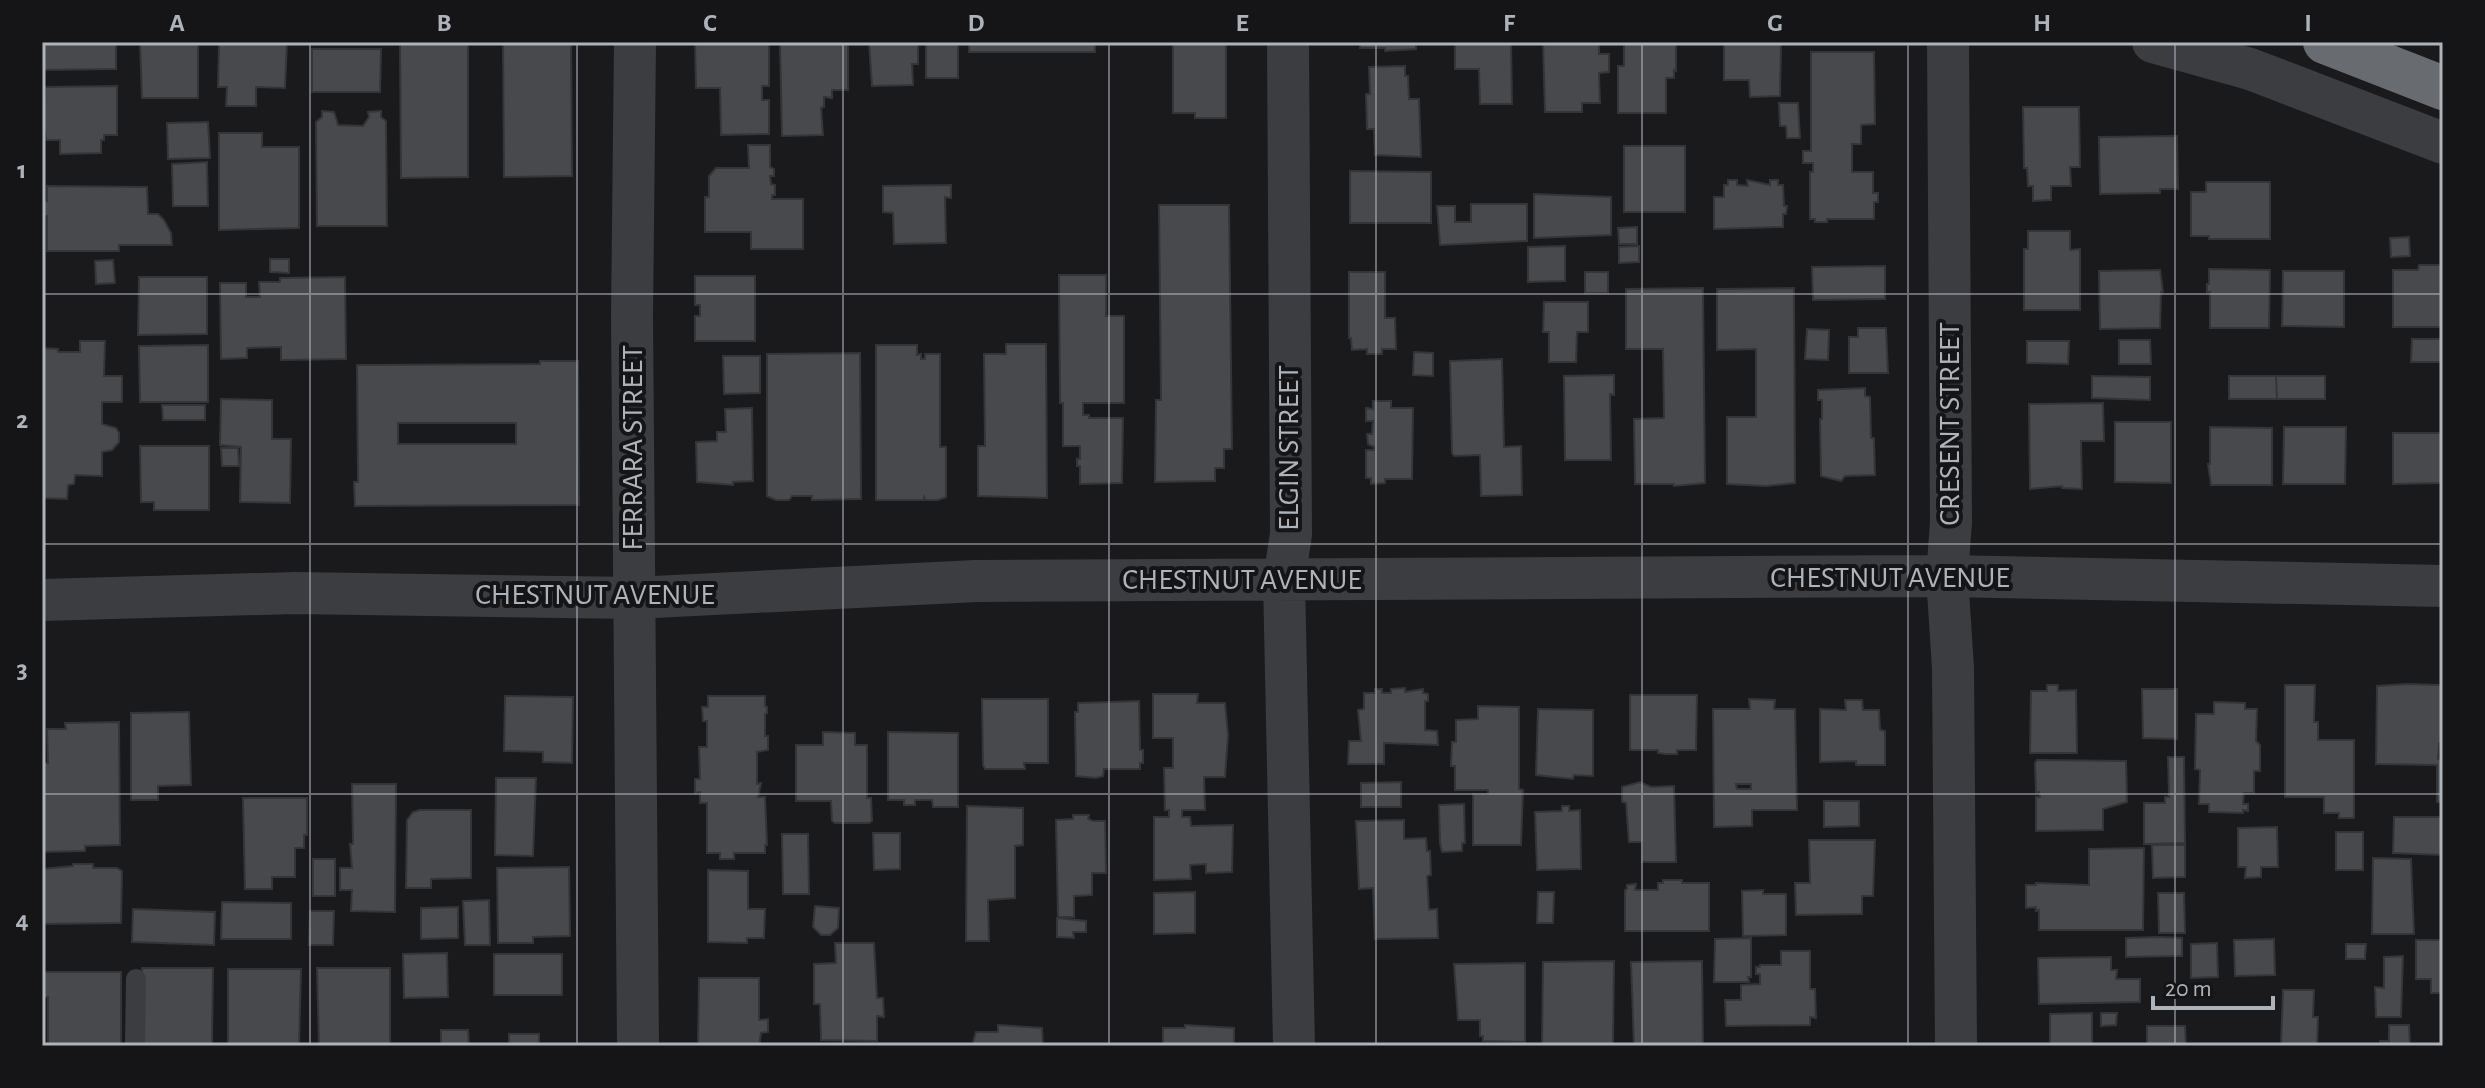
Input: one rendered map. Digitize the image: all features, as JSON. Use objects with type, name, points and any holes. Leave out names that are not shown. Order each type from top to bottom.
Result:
[{"type":"highway","points":[[2325,42],[2443,88]]},
{"type":"street","name":"FERRARA STREET","points":[[635,42],[632,317],[638,1046]]},
{"type":"street","name":"ELGIN STREET","points":[[1288,42],[1291,534],[1284,580],[1294,1046]]},
{"type":"street","name":"CRESENT STREET","points":[[1948,42],[1951,522],[1947,576],[1953,668],[1956,1046]]},
{"type":"street","points":[[2153,42],[2250,69],[2443,143]]},
{"type":"street","name":"CHESTNUT AVENUE","points":[[42,600],[295,593],[634,598],[976,581],[1947,576],[2443,586]]},
{"type":"lane","points":[[135,1046],[136,979]]},
{"type":"building","points":[[42,42],[116,42],[116,69],[42,70]]},
{"type":"building","points":[[140,42],[198,42],[198,98],[142,98]]},
{"type":"building","points":[[219,42],[287,42],[285,88],[256,87],[256,106],[226,106],[227,87],[218,87]]},
{"type":"building","points":[[400,42],[468,42],[468,177],[401,178]]},
{"type":"building","points":[[503,42],[571,42],[572,176],[504,177]]},
{"type":"building","points":[[695,42],[769,42],[769,86],[762,86],[762,100],[769,100],[769,134],[721,135],[720,88],[696,88]]},
{"type":"building","points":[[780,42],[848,42],[848,90],[832,90],[832,98],[824,97],[824,107],[821,108],[823,135],[782,136]]},
{"type":"building","points":[[869,42],[918,42],[918,64],[912,64],[913,85],[872,86]]},
{"type":"building","points":[[926,42],[958,42],[958,78],[926,78]]},
{"type":"building","points":[[969,42],[1095,42],[1095,52],[969,52]]},
{"type":"building","points":[[1173,42],[1226,42],[1226,118],[1195,118],[1195,113],[1173,113]]},
{"type":"building","points":[[1360,42],[1416,42],[1416,49],[1385,51],[1385,48],[1360,48]]},
{"type":"building","points":[[1455,42],[1511,42],[1512,104],[1480,104],[1479,69],[1455,69]]},
{"type":"building","points":[[1543,42],[1599,42],[1599,54],[1609,54],[1609,72],[1599,73],[1600,103],[1582,103],[1582,112],[1545,112]]},
{"type":"building","points":[[1624,42],[1676,42],[1676,71],[1674,78],[1666,78],[1666,113],[1618,113],[1618,66],[1624,66]]},
{"type":"building","points":[[1724,42],[1781,42],[1780,96],[1750,97],[1749,80],[1724,80]]},
{"type":"building","points":[[312,49],[381,49],[380,92],[312,92]]},
{"type":"building","points":[[1811,52],[1874,52],[1875,124],[1861,125],[1861,144],[1852,144],[1852,172],[1873,172],[1873,193],[1878,193],[1878,202],[1874,202],[1874,219],[1815,222],[1815,219],[1810,219],[1810,172],[1813,172],[1813,163],[1803,163],[1803,151],[1811,151]]},
{"type":"building","points":[[1405,66],[1409,99],[1419,99],[1421,157],[1375,155],[1374,129],[1367,129],[1369,67]]},
{"type":"building","points":[[117,86],[117,135],[104,135],[101,153],[60,154],[60,140],[46,140],[45,131],[42,131],[45,87]]},
{"type":"building","points":[[1779,103],[1798,103],[1800,138],[1787,138],[1786,126],[1780,126]]},
{"type":"building","points":[[2023,107],[2079,107],[2080,167],[2070,167],[2071,186],[2051,186],[2051,200],[2033,201],[2033,186],[2028,186],[2027,168],[2024,168]]},
{"type":"building","points":[[322,111],[334,112],[338,125],[363,126],[369,117],[368,112],[381,111],[381,117],[386,121],[387,226],[317,226],[316,122],[322,117]]},
{"type":"building","points":[[208,122],[210,158],[168,159],[167,123]]},
{"type":"building","points":[[219,133],[262,133],[262,147],[299,147],[299,228],[219,230]]},
{"type":"building","points":[[2177,136],[2178,189],[2160,189],[2160,193],[2100,194],[2099,137]]},
{"type":"building","points":[[748,145],[770,145],[770,167],[774,169],[774,176],[770,176],[771,184],[775,185],[772,199],[803,199],[803,249],[751,249],[751,232],[705,232],[705,197],[709,197],[709,176],[716,168],[749,168]]},
{"type":"building","points":[[1624,146],[1685,146],[1685,212],[1624,212]]},
{"type":"building","points":[[207,162],[208,206],[173,206],[172,164]]},
{"type":"building","points":[[1350,171],[1431,172],[1431,223],[1350,223]]},
{"type":"building","points":[[1728,180],[1737,180],[1737,185],[1748,186],[1747,180],[1770,185],[1770,180],[1778,180],[1778,185],[1783,185],[1784,206],[1787,206],[1786,214],[1783,214],[1783,227],[1714,229],[1714,197],[1724,197],[1724,185],[1728,185]]},
{"type":"building","points":[[2206,182],[2270,182],[2270,239],[2191,236],[2191,192],[2206,192]]},
{"type":"building","points":[[951,185],[951,198],[945,197],[946,243],[894,244],[893,213],[883,212],[883,186]]},
{"type":"building","points":[[47,186],[147,187],[148,214],[158,214],[164,220],[171,233],[172,245],[119,245],[119,251],[47,251],[47,216],[42,216],[42,201],[47,201]]},
{"type":"building","points":[[1534,194],[1611,197],[1611,235],[1534,238]]},
{"type":"building","points":[[1471,204],[1527,204],[1527,241],[1440,245],[1437,206],[1455,206],[1455,222],[1471,222]]},
{"type":"building","points":[[1159,205],[1229,205],[1232,449],[1224,449],[1224,468],[1215,468],[1215,481],[1155,482],[1156,400],[1161,400]]},
{"type":"building","points":[[1637,227],[1637,244],[1619,244],[1618,228]]},
{"type":"building","points":[[2028,231],[2070,231],[2070,250],[2080,249],[2080,310],[2024,310],[2024,249],[2028,249]]},
{"type":"building","points":[[2409,237],[2410,256],[2391,257],[2390,238]]},
{"type":"building","points":[[1565,246],[1565,281],[1528,282],[1528,247]]},
{"type":"building","points":[[1639,246],[1639,262],[1619,263],[1619,247]]},
{"type":"building","points":[[270,259],[289,259],[289,273],[270,272]]},
{"type":"building","points":[[113,260],[115,283],[96,284],[95,261]]},
{"type":"building","points":[[2419,265],[2443,265],[2443,327],[2393,327],[2393,270],[2418,270]]},
{"type":"building","points":[[1885,266],[1885,299],[1813,300],[1812,267]]},
{"type":"building","points":[[2209,269],[2270,270],[2269,328],[2210,328]]},
{"type":"building","points":[[2160,270],[2163,292],[2160,328],[2100,329],[2099,271]]},
{"type":"building","points":[[2283,271],[2344,271],[2344,327],[2282,326]]},
{"type":"building","points":[[1349,272],[1385,272],[1385,318],[1395,318],[1396,349],[1382,349],[1382,354],[1367,354],[1367,349],[1352,350],[1349,338]]},
{"type":"building","points":[[1585,272],[1608,272],[1608,293],[1585,293]]},
{"type":"building","points":[[1059,275],[1106,275],[1106,316],[1124,316],[1124,403],[1083,403],[1083,415],[1089,415],[1089,418],[1123,418],[1122,483],[1080,484],[1077,459],[1080,459],[1080,446],[1063,446]]},
{"type":"building","points":[[695,276],[755,276],[755,341],[695,341],[695,316],[700,316],[700,305],[695,305]]},
{"type":"building","points":[[139,277],[207,277],[207,334],[138,335]]},
{"type":"building","points":[[345,277],[346,359],[281,360],[281,347],[247,348],[247,358],[221,359],[220,283],[246,283],[246,297],[260,297],[259,282],[280,282],[280,278]]},
{"type":"building","points":[[1703,288],[1705,483],[1674,486],[1635,484],[1634,419],[1664,418],[1663,349],[1626,349],[1626,289]]},
{"type":"building","points":[[1794,288],[1795,483],[1766,486],[1727,484],[1727,417],[1756,417],[1756,349],[1717,350],[1717,289]]},
{"type":"building","points":[[1544,302],[1588,302],[1588,332],[1577,332],[1576,362],[1549,362],[1549,332],[1543,332]]},
{"type":"building","points":[[1858,328],[1886,328],[1888,373],[1849,373],[1849,337],[1858,337]]},
{"type":"building","points":[[1807,329],[1829,330],[1828,360],[1805,359]]},
{"type":"building","points":[[2412,339],[2443,339],[2443,362],[2411,362]]},
{"type":"building","points":[[2119,340],[2150,340],[2151,364],[2119,364]]},
{"type":"building","points":[[80,341],[105,341],[104,376],[122,376],[122,402],[102,402],[102,424],[116,428],[119,442],[112,450],[102,452],[102,476],[75,475],[74,484],[68,485],[67,499],[42,498],[43,348],[80,352]]},
{"type":"building","points":[[2027,341],[2069,341],[2068,364],[2027,363]]},
{"type":"building","points":[[1006,344],[1046,344],[1047,498],[978,496],[978,446],[985,446],[984,354],[1006,354]]},
{"type":"building","points":[[208,345],[208,402],[140,402],[139,346]]},
{"type":"building","points":[[876,345],[917,345],[917,355],[921,354],[921,359],[925,359],[925,354],[940,354],[940,447],[946,447],[946,497],[938,500],[926,500],[924,497],[924,500],[876,500]]},
{"type":"building","points":[[1414,352],[1433,353],[1433,376],[1413,375]]},
{"type":"building","points":[[860,353],[861,499],[812,500],[812,496],[792,496],[789,500],[776,500],[767,496],[767,354]]},
{"type":"building","points":[[723,356],[760,356],[760,393],[724,394]]},
{"type":"building","points":[[1502,359],[1504,447],[1521,446],[1522,495],[1481,496],[1480,455],[1454,456],[1452,453],[1450,361]]},
{"type":"building","points":[[540,361],[578,361],[579,505],[355,506],[354,482],[358,482],[357,365],[540,364]],"holes":[[[398,423],[516,423],[516,444],[398,444]]]},
{"type":"building","points":[[1614,375],[1614,395],[1610,394],[1611,460],[1565,460],[1564,376]]},
{"type":"building","points":[[2092,376],[2150,377],[2150,400],[2092,398]]},
{"type":"building","points":[[2229,376],[2276,376],[2277,399],[2229,399]]},
{"type":"building","points":[[2276,376],[2325,376],[2325,399],[2277,399]]},
{"type":"building","points":[[1865,388],[1865,396],[1870,397],[1875,475],[1845,476],[1841,481],[1821,476],[1822,400],[1818,400],[1818,390]]},
{"type":"building","points":[[221,399],[272,400],[272,439],[291,439],[290,503],[240,502],[241,447],[220,445]]},
{"type":"building","points":[[1373,401],[1391,401],[1391,408],[1413,408],[1412,479],[1385,479],[1385,483],[1371,484],[1371,478],[1366,478],[1366,450],[1374,450],[1374,447],[1368,444],[1367,434],[1372,434],[1373,421],[1366,421],[1366,408],[1373,409]]},
{"type":"building","points":[[2103,403],[2104,441],[2081,441],[2082,489],[2062,486],[2030,489],[2029,404]]},
{"type":"building","points":[[162,405],[205,405],[205,420],[163,420]]},
{"type":"building","points":[[752,408],[753,481],[733,482],[733,485],[697,482],[696,442],[717,441],[717,432],[726,432],[725,409]]},
{"type":"building","points":[[2115,422],[2171,422],[2171,483],[2115,482]]},
{"type":"building","points":[[2210,427],[2272,428],[2272,485],[2211,485],[2208,464]]},
{"type":"building","points":[[2284,427],[2346,427],[2345,484],[2283,484]]},
{"type":"building","points":[[2393,433],[2443,433],[2443,483],[2393,484]]},
{"type":"building","points":[[140,446],[209,446],[209,510],[154,510],[154,502],[141,502]]},
{"type":"building","points":[[221,448],[238,448],[239,466],[222,466]]},
{"type":"building","points":[[2047,685],[2058,685],[2058,691],[2076,690],[2077,753],[2030,753],[2031,691],[2047,691]]},
{"type":"building","points":[[2285,685],[2315,685],[2314,722],[2318,722],[2318,740],[2354,740],[2354,818],[2339,818],[2339,813],[2324,813],[2324,797],[2285,797]]},
{"type":"building","points":[[2442,685],[2443,742],[2439,743],[2438,759],[2443,760],[2443,802],[2437,802],[2437,765],[2376,764],[2377,686]]},
{"type":"building","points":[[1405,688],[1405,692],[1423,689],[1423,693],[1428,694],[1428,701],[1425,701],[1425,730],[1437,731],[1438,745],[1384,743],[1384,764],[1348,764],[1349,741],[1361,741],[1358,710],[1364,709],[1364,693],[1382,689],[1382,693],[1391,693],[1391,689]]},
{"type":"building","points":[[2142,689],[2177,689],[2177,739],[2143,738]]},
{"type":"building","points":[[1153,694],[1198,694],[1197,703],[1225,703],[1228,735],[1225,777],[1204,777],[1205,810],[1182,810],[1182,817],[1190,817],[1191,826],[1233,825],[1232,872],[1206,873],[1206,864],[1190,865],[1191,879],[1154,880],[1154,817],[1169,817],[1169,810],[1165,810],[1164,768],[1173,768],[1173,738],[1153,738]]},
{"type":"building","points":[[1630,695],[1697,695],[1696,750],[1677,750],[1677,754],[1665,754],[1658,753],[1658,750],[1630,750]]},
{"type":"building","points":[[505,696],[573,697],[572,763],[543,762],[543,752],[504,751]]},
{"type":"building","points":[[708,696],[765,696],[768,750],[757,752],[757,784],[761,783],[758,797],[765,797],[765,853],[734,853],[734,859],[720,859],[720,853],[707,853],[707,803],[700,803],[700,792],[695,793],[695,779],[700,779],[699,747],[707,747],[707,721],[703,721],[702,707],[708,707]]},
{"type":"building","points":[[982,699],[1048,699],[1048,763],[1024,763],[1025,769],[985,769]]},
{"type":"building","points":[[1749,699],[1775,700],[1774,709],[1795,709],[1797,810],[1752,810],[1752,826],[1714,827],[1713,709],[1750,709]],"holes":[[[1736,784],[1751,784],[1751,789],[1737,789]]]},
{"type":"building","points":[[1845,700],[1862,700],[1863,710],[1879,710],[1880,730],[1885,731],[1885,765],[1856,765],[1856,761],[1820,762],[1820,709],[1846,710]]},
{"type":"building","points":[[1139,701],[1140,750],[1143,750],[1140,769],[1104,769],[1103,776],[1096,778],[1076,776],[1075,712],[1078,712],[1078,703]]},
{"type":"building","points":[[2214,702],[2245,703],[2245,709],[2257,709],[2256,741],[2260,745],[2260,771],[2254,771],[2254,793],[2244,793],[2243,804],[2248,804],[2248,811],[2243,810],[2243,813],[2209,812],[2209,804],[2199,804],[2200,770],[2195,769],[2196,714],[2214,714]]},
{"type":"building","points":[[1478,706],[1519,707],[1519,789],[1523,790],[1521,845],[1473,845],[1473,794],[1488,794],[1488,790],[1455,790],[1455,766],[1451,766],[1456,720],[1478,719]]},
{"type":"building","points":[[1538,709],[1593,710],[1593,776],[1574,775],[1573,779],[1536,775]]},
{"type":"building","points":[[189,712],[191,785],[158,786],[158,800],[131,800],[131,713]]},
{"type":"building","points":[[119,722],[120,845],[85,846],[85,851],[42,852],[42,763],[48,763],[47,729],[66,729],[65,723]]},
{"type":"building","points":[[823,732],[855,733],[855,745],[867,745],[867,798],[871,798],[872,821],[869,823],[835,823],[832,821],[831,801],[796,801],[796,745],[823,745]]},
{"type":"building","points":[[888,732],[958,733],[958,807],[933,807],[932,800],[915,800],[915,805],[904,805],[904,800],[888,800]]},
{"type":"building","points":[[2168,757],[2184,757],[2185,843],[2144,844],[2144,803],[2165,803],[2165,797],[2169,797]]},
{"type":"building","points":[[2037,760],[2126,761],[2127,802],[2103,809],[2103,830],[2036,831],[2036,797],[2040,797],[2039,792],[2036,793]]},
{"type":"building","points":[[496,778],[536,778],[533,856],[495,855]]},
{"type":"building","points":[[1401,782],[1401,807],[1361,807],[1361,783]]},
{"type":"building","points":[[1640,782],[1651,787],[1674,786],[1676,862],[1642,862],[1642,842],[1629,842],[1622,787]]},
{"type":"building","points":[[352,784],[396,784],[395,912],[351,911],[352,890],[340,890],[340,868],[352,868]]},
{"type":"building","points":[[243,798],[307,798],[307,835],[304,835],[304,848],[295,848],[295,877],[272,877],[272,889],[245,889]]},
{"type":"building","points":[[1824,801],[1859,801],[1859,826],[1824,827]]},
{"type":"building","points":[[1464,804],[1465,843],[1462,843],[1462,851],[1442,852],[1439,805]]},
{"type":"building","points":[[967,806],[1023,808],[1023,845],[1015,846],[1015,898],[988,900],[989,941],[966,941]]},
{"type":"building","points":[[1562,806],[1569,806],[1569,811],[1580,810],[1581,869],[1537,870],[1535,812],[1562,811]]},
{"type":"building","points":[[471,810],[471,878],[431,879],[431,888],[406,888],[407,820],[413,812]]},
{"type":"building","points":[[1073,815],[1089,815],[1088,819],[1093,821],[1105,821],[1106,873],[1092,873],[1092,895],[1074,896],[1074,917],[1058,917],[1056,820],[1073,819]]},
{"type":"building","points":[[2394,817],[2443,817],[2443,855],[2393,853]]},
{"type":"building","points":[[1404,820],[1404,839],[1426,838],[1427,851],[1430,851],[1431,875],[1427,876],[1429,910],[1437,909],[1438,938],[1375,939],[1373,888],[1359,889],[1356,821]]},
{"type":"building","points":[[2277,827],[2278,867],[2261,867],[2261,877],[2245,878],[2246,867],[2238,867],[2238,828]]},
{"type":"building","points":[[2336,832],[2363,832],[2363,870],[2336,870]]},
{"type":"building","points":[[873,833],[900,833],[900,869],[874,870]]},
{"type":"building","points":[[782,834],[808,834],[809,894],[783,894]]},
{"type":"building","points":[[1809,840],[1875,840],[1873,896],[1862,896],[1862,914],[1796,915],[1795,883],[1810,883]]},
{"type":"building","points":[[2152,845],[2185,845],[2185,877],[2153,878]]},
{"type":"building","points":[[2144,848],[2143,930],[2039,930],[2039,910],[2036,911],[2036,907],[2026,908],[2026,885],[2089,885],[2089,849]]},
{"type":"building","points":[[2373,858],[2411,859],[2414,934],[2372,934]]},
{"type":"building","points":[[313,859],[335,859],[335,896],[313,896]]},
{"type":"building","points":[[93,864],[93,868],[117,868],[122,871],[121,923],[42,924],[42,869]]},
{"type":"building","points":[[569,867],[570,936],[533,937],[533,943],[498,943],[497,868]]},
{"type":"building","points":[[708,870],[748,871],[748,909],[765,909],[764,938],[747,938],[747,943],[708,942]]},
{"type":"building","points":[[1663,880],[1709,883],[1709,931],[1625,931],[1627,885],[1636,884],[1635,890],[1658,890],[1658,883],[1663,883]]},
{"type":"building","points":[[1763,890],[1763,894],[1786,894],[1786,935],[1743,936],[1742,891]]},
{"type":"building","points":[[1195,892],[1195,933],[1154,934],[1154,893]]},
{"type":"building","points":[[1538,892],[1554,892],[1553,923],[1537,923]]},
{"type":"building","points":[[2158,893],[2184,893],[2185,933],[2159,933]]},
{"type":"building","points":[[489,900],[490,945],[465,945],[463,901]]},
{"type":"building","points":[[222,902],[291,903],[291,939],[221,939]]},
{"type":"building","points":[[815,906],[839,908],[838,928],[830,935],[821,935],[813,927]]},
{"type":"building","points":[[458,907],[458,938],[421,939],[421,908]]},
{"type":"building","points":[[133,909],[215,912],[214,945],[132,942]]},
{"type":"building","points":[[310,911],[334,911],[333,945],[309,945]]},
{"type":"building","points":[[1057,918],[1086,921],[1086,932],[1073,932],[1074,938],[1057,937]]},
{"type":"building","points":[[1751,938],[1749,982],[1714,982],[1715,939]]},
{"type":"building","points":[[2126,938],[2182,938],[2182,956],[2126,957]]},
{"type":"building","points":[[2274,939],[2275,975],[2235,976],[2234,940]]},
{"type":"building","points":[[2416,940],[2443,940],[2443,993],[2431,993],[2431,979],[2416,979]]},
{"type":"building","points":[[835,943],[874,943],[877,998],[883,998],[884,1017],[877,1016],[877,1041],[821,1040],[820,1004],[814,1004],[814,964],[836,963]]},
{"type":"building","points":[[2217,943],[2218,977],[2191,978],[2191,944]]},
{"type":"building","points":[[2346,944],[2366,944],[2365,959],[2346,959]]},
{"type":"building","points":[[1781,951],[1810,951],[1810,989],[1815,989],[1816,1018],[1810,1017],[1810,1025],[1726,1026],[1725,1000],[1741,1000],[1741,985],[1760,984],[1756,967],[1781,965]]},
{"type":"building","points":[[447,953],[448,997],[404,998],[403,954]]},
{"type":"building","points":[[494,954],[562,954],[562,995],[494,995]]},
{"type":"building","points":[[2403,956],[2401,1017],[2376,1017],[2375,987],[2384,988],[2384,957]]},
{"type":"building","points":[[2111,957],[2111,970],[2117,970],[2116,979],[2140,979],[2140,1002],[2039,1004],[2038,958]]},
{"type":"building","points":[[1614,961],[1613,1046],[1542,1046],[1543,962]]},
{"type":"building","points":[[1702,961],[1703,1046],[1634,1046],[1631,962]]},
{"type":"building","points":[[1525,963],[1525,1042],[1483,1041],[1480,1020],[1458,1020],[1454,964]]},
{"type":"building","points":[[142,968],[213,968],[212,1046],[143,1046]]},
{"type":"building","points":[[317,968],[390,968],[390,1046],[319,1046]]},
{"type":"building","points":[[228,969],[301,969],[299,1046],[228,1046]]},
{"type":"building","points":[[42,972],[121,972],[121,1046],[48,1046],[48,997],[42,997]]},
{"type":"building","points":[[699,978],[759,978],[759,1020],[768,1019],[768,1032],[761,1033],[759,1046],[698,1046]]},
{"type":"building","points":[[2283,990],[2314,990],[2313,1017],[2318,1017],[2317,1046],[2281,1046]]},
{"type":"building","points":[[2092,1013],[2092,1046],[2050,1046],[2050,1014]]},
{"type":"building","points":[[2101,1013],[2117,1013],[2116,1025],[2101,1026]]},
{"type":"building","points":[[998,1025],[1042,1028],[1043,1046],[972,1046],[976,1032],[998,1032]]},
{"type":"building","points":[[1185,1025],[1234,1028],[1234,1046],[1163,1046],[1163,1028],[1185,1028]]},
{"type":"building","points":[[2389,1025],[2409,1025],[2410,1046],[2380,1046],[2380,1041],[2389,1041]]},
{"type":"building","points":[[2147,1026],[2185,1026],[2186,1046],[2147,1046]]},
{"type":"building","points":[[441,1030],[468,1030],[469,1046],[417,1046],[441,1045]]},
{"type":"building","points":[[509,1034],[539,1034],[539,1046],[509,1046]]}]
